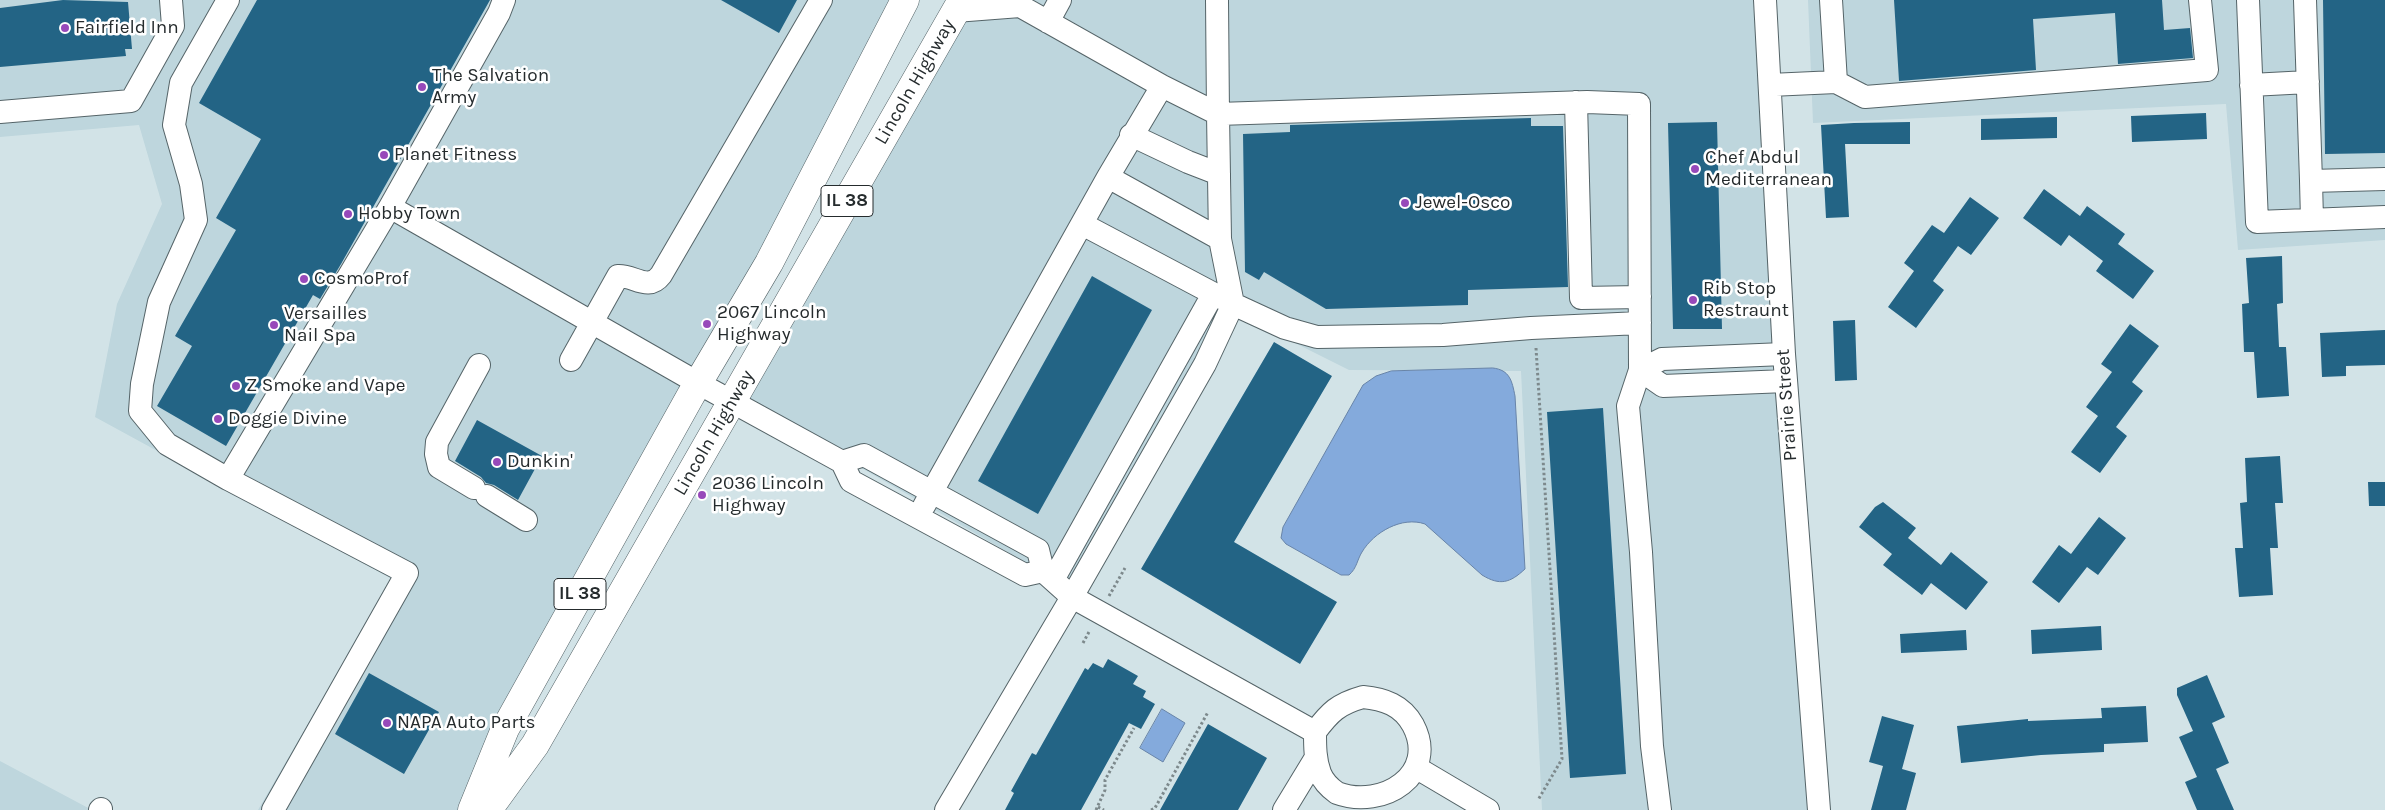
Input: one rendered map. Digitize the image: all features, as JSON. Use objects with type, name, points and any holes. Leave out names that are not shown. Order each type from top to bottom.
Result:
[{"type":"main road","name":"Lincoln Highway","points":[[472,810],[505,728],[698,384],[769,263],[905,0]]},
{"type":"main road","name":"Lincoln Highway","points":[[488,810],[535,745],[959,6]]},
{"type":"street","points":[[0,112],[131,102],[173,26],[171,0]]},
{"type":"street","points":[[228,0],[181,83],[174,126],[191,184],[196,220],[159,302],[142,384],[140,411],[167,444],[228,479],[407,572],[273,810]]},
{"type":"street","points":[[228,479],[390,207],[499,13],[504,0]]},
{"type":"street","points":[[571,360],[618,276],[626,276],[645,284],[654,282],[661,275],[821,0]]},
{"type":"street","points":[[1048,22],[1060,0]]},
{"type":"street","points":[[946,810],[1072,597],[1205,364],[1223,299],[1220,239],[1217,0]]},
{"type":"street","name":"Prairie Street","points":[[1765,0],[1784,354],[1819,810]]},
{"type":"street","points":[[1831,0],[1836,82]]},
{"type":"street","points":[[1770,85],[1836,82],[1865,97],[2207,70],[2200,0]]},
{"type":"street","points":[[2248,0],[2258,222],[2385,217]]},
{"type":"street","points":[[2304,0],[2312,220]]},
{"type":"street","points":[[959,6],[1017,3],[1162,86],[1218,114],[1576,102],[1639,104],[1640,370],[1628,406],[1641,552],[1652,746],[1660,810]]},
{"type":"street","points":[[2251,85],[2308,82]]},
{"type":"street","points":[[917,518],[1131,135],[1162,86]]},
{"type":"street","points":[[1576,102],[1581,298],[1640,297]]},
{"type":"street","points":[[1131,135],[1188,162],[1219,174]]},
{"type":"street","points":[[1108,177],[1220,239]]},
{"type":"street","points":[[2311,181],[2385,179]]},
{"type":"street","points":[[390,207],[698,384],[842,462],[850,481],[1025,576],[1048,575]]},
{"type":"street","points":[[1082,224],[1223,299],[1286,328],[1317,337],[1443,336],[1531,328],[1640,323]]},
{"type":"street","points":[[1048,575],[1223,299]]},
{"type":"street","points":[[1640,370],[1662,359],[1784,354]]},
{"type":"street","points":[[479,365],[437,442],[436,454],[440,467],[526,520]]},
{"type":"street","points":[[1640,370],[1663,386],[1786,381]]},
{"type":"street","points":[[842,462],[864,455],[1038,550],[1048,575],[1072,597],[1315,732]]},
{"type":"street","points":[[1363,697],[1380,698],[1396,706],[1409,718],[1417,733],[1420,750],[1417,768],[1409,783],[1378,806],[1346,798],[1331,789],[1321,775],[1315,759],[1315,732],[1331,711],[1346,702],[1363,697]]},
{"type":"street","points":[[1284,810],[1315,759]]},
{"type":"street","points":[[1417,768],[1488,810]]},
{"type":"path","points":[[1536,346],[1562,759],[1538,800]]},
{"type":"path","points":[[1151,810],[1155,808],[1208,712]]},
{"type":"path","points":[[1104,810],[1097,808],[1104,790],[1105,780],[1134,728]]},
{"type":"shaded area","points":[[0,0],[898,0],[465,810],[258,810],[392,579],[95,417],[117,304],[162,204],[139,125],[0,137]]},
{"type":"shaded area","points":[[972,0],[1753,0],[1809,810],[1542,810],[1521,371],[1349,370],[1239,315],[1081,594],[743,400]]},
{"type":"shaded area","points":[[1808,0],[2385,0],[2385,240],[2238,250],[2226,104],[1813,123]]},
{"type":"shaded area","points":[[0,761],[92,810],[0,810]]},
{"type":"water","points":[[1493,368],[1507,374],[1515,396],[1525,569],[1520,574],[1510,580],[1500,582],[1482,575],[1425,524],[1416,522],[1398,524],[1381,532],[1367,545],[1349,575],[1341,575],[1286,544],[1281,538],[1283,527],[1363,385],[1376,376],[1391,371]]},
{"type":"water","points":[[1162,709],[1185,723],[1163,762],[1140,748]]},
{"type":"building","name":"Fairfield Inn","points":[[63,0],[128,2],[132,49],[125,49],[126,56],[0,67],[0,8]]},
{"type":"building","points":[[257,0],[490,0],[341,264],[320,299],[313,295],[226,446],[157,406],[192,346],[175,336],[236,230],[216,218],[261,139],[199,103]]},
{"type":"building","points":[[721,0],[797,0],[779,33]]},
{"type":"building","points":[[1894,0],[2162,0],[2164,30],[2190,28],[2193,58],[2118,64],[2115,13],[2033,19],[2036,70],[1899,81]]},
{"type":"building","points":[[2323,0],[2385,0],[2385,153],[2325,154]]},
{"type":"building","points":[[2206,113],[2207,139],[2132,142],[2131,116]]},
{"type":"building","points":[[2057,117],[2057,138],[1981,140],[1981,119]]},
{"type":"building","name":"Jewel-Osco","points":[[1531,118],[1531,126],[1563,126],[1568,287],[1468,290],[1468,305],[1326,309],[1264,272],[1259,280],[1245,272],[1243,134],[1290,132],[1290,125]]},
{"type":"building","points":[[1717,122],[1722,329],[1673,329],[1668,123]]},
{"type":"building","points":[[1910,122],[1910,144],[1845,144],[1849,217],[1826,218],[1821,125]]},
{"type":"building","points":[[2044,189],[2080,216],[2087,206],[2125,234],[2118,244],[2154,271],[2133,299],[2096,271],[2103,261],[2069,235],[2061,246],[2023,218]]},
{"type":"building","points":[[1970,197],[1999,218],[1971,255],[1958,246],[1933,281],[1944,290],[1916,328],[1888,307],[1914,271],[1904,263],[1932,225],[1944,233]]},
{"type":"building","points":[[2282,256],[2283,303],[2277,304],[2279,347],[2286,347],[2289,396],[2257,398],[2254,352],[2244,352],[2242,304],[2249,303],[2246,258]]},
{"type":"building","points":[[1092,276],[1152,310],[1038,514],[978,481]]},
{"type":"building","points":[[1855,320],[1857,380],[1835,381],[1833,321]]},
{"type":"building","points":[[2130,324],[2159,346],[2132,382],[2143,391],[2116,427],[2127,436],[2100,473],[2071,452],[2098,416],[2086,407],[2112,372],[2101,364]]},
{"type":"building","points":[[2385,330],[2385,365],[2346,366],[2346,376],[2322,377],[2320,333]]},
{"type":"building","points":[[1274,342],[1332,376],[1234,542],[1337,602],[1300,664],[1141,569]]},
{"type":"building","points":[[1603,408],[1626,774],[1570,778],[1547,412]]},
{"type":"building","name":"Dunkin'","points":[[477,420],[542,456],[518,500],[494,485],[486,483],[481,477],[455,461]]},
{"type":"building","points":[[2280,456],[2283,503],[2275,503],[2278,548],[2270,548],[2273,595],[2239,597],[2235,548],[2243,548],[2240,503],[2247,502],[2245,458]]},
{"type":"building","points":[[2368,482],[2385,482],[2385,506],[2369,506]]},
{"type":"building","points":[[1883,502],[1916,528],[1908,538],[1941,565],[1951,552],[1988,582],[1966,610],[1931,583],[1922,595],[1883,565],[1892,554],[1859,527],[1875,507]]},
{"type":"building","points":[[2099,517],[2126,538],[2098,575],[2087,567],[2059,603],[2032,582],[2059,545],[2071,554]]},
{"type":"building","points":[[2101,626],[2102,650],[2032,654],[2031,630]]},
{"type":"building","points":[[1966,630],[1967,650],[1901,653],[1900,634]]},
{"type":"building","points":[[1108,659],[1138,676],[1133,684],[1146,691],[1143,697],[1155,704],[1141,729],[1129,723],[1081,810],[1005,810],[1014,793],[1011,791],[1032,753],[1036,755],[1085,668],[1088,670],[1093,663],[1103,668]]},
{"type":"building","name":"NAPA Auto Parts","points":[[369,673],[439,712],[404,774],[335,734]]},
{"type":"building","points":[[2207,675],[2225,717],[2212,723],[2229,763],[2216,769],[2234,810],[2197,810],[2185,782],[2197,777],[2179,737],[2193,731],[2177,695],[2177,688]]},
{"type":"building","points":[[2146,706],[2148,742],[2104,744],[2104,752],[2041,755],[1961,763],[1957,726],[2028,719],[2028,721],[2102,718],[2101,708]]},
{"type":"building","points":[[1882,716],[1914,725],[1902,769],[1916,773],[1906,810],[1871,810],[1883,766],[1869,762]]},
{"type":"building","points":[[1208,724],[1267,758],[1238,810],[1160,810]]},
{"type":"place","name":"Fairfield Inn","points":[[65,28]]},
{"type":"place","name":"The Salvation Army","points":[[422,87]]},
{"type":"place","name":"Planet Fitness","points":[[384,155]]},
{"type":"place","name":"Chef Abdul Mediterranean","points":[[1695,169]]},
{"type":"place","name":"Jewel-Osco","points":[[1405,203]]},
{"type":"place","name":"Hobby Town","points":[[348,214]]},
{"type":"place","name":"CosmoProf","points":[[304,279]]},
{"type":"place","name":"Rib Stop Restraunt","points":[[1693,300]]},
{"type":"place","name":"2067 Lincoln Highway","points":[[707,324]]},
{"type":"place","name":"Versailles Nail Spa","points":[[274,325]]},
{"type":"place","name":"Z Smoke and Vape","points":[[236,386]]},
{"type":"place","name":"Doggie Divine","points":[[218,419]]},
{"type":"place","name":"Dunkin'","points":[[497,462]]},
{"type":"place","name":"2036 Lincoln Highway","points":[[702,495]]},
{"type":"place","name":"NAPA Auto Parts","points":[[387,723]]}]
